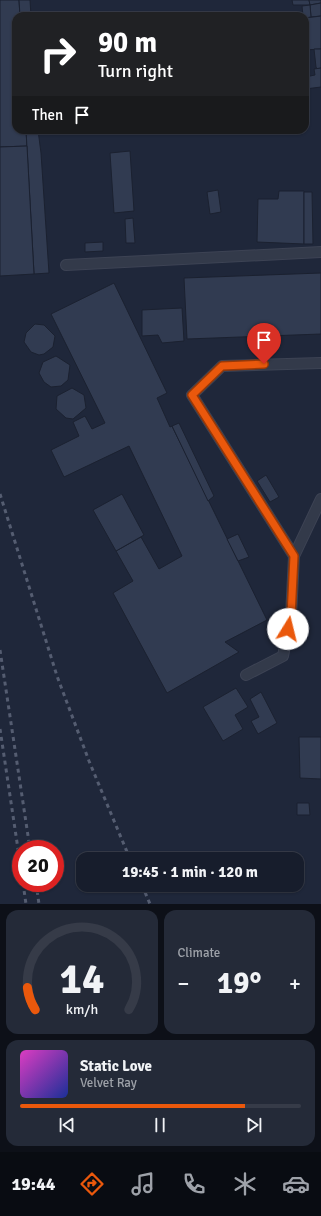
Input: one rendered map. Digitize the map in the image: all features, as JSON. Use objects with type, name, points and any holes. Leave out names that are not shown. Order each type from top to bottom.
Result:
[{"type":"lane","points":[[66,265],[321,252]]},
{"type":"lane","points":[[294,556],[192,395],[222,366],[321,363]]},
{"type":"lane","points":[[246,675],[282,656],[291,616],[294,556],[321,499]]},
{"type":"building","points":[[0,0],[19,0],[20,12],[12,12],[12,134],[26,134],[27,146],[0,147]]},
{"type":"building","points":[[19,0],[30,0],[31,12],[20,12]]},
{"type":"building","points":[[292,0],[309,0],[310,5],[293,5]]},
{"type":"building","points":[[309,0],[321,0],[321,3],[310,5]]},
{"type":"building","points":[[321,3],[321,16],[311,17],[310,5]]},
{"type":"building","points":[[310,5],[311,17],[309,17],[309,12],[303,12],[302,6]]},
{"type":"building","points":[[321,16],[321,49],[309,50],[309,18]]},
{"type":"building","points":[[314,49],[321,49],[321,68],[317,69],[316,67]]},
{"type":"building","points":[[321,68],[321,87],[309,88],[309,76],[315,75],[314,69]]},
{"type":"building","points":[[26,134],[39,134],[49,273],[34,274]]},
{"type":"building","points":[[27,146],[34,274],[0,276],[0,147]]},
{"type":"building","points":[[130,151],[134,211],[114,213],[110,153]]},
{"type":"building","points":[[218,190],[221,212],[210,214],[207,192]]},
{"type":"building","points":[[279,191],[304,191],[304,244],[257,242],[258,199],[278,199]]},
{"type":"building","points":[[304,192],[312,192],[313,244],[304,244]]},
{"type":"building","points":[[133,218],[135,243],[126,243],[125,219]]},
{"type":"building","points":[[103,242],[103,251],[85,252],[85,243]]},
{"type":"building","points":[[321,273],[321,334],[187,339],[184,278]]},
{"type":"building","points":[[114,283],[167,393],[157,398],[170,427],[172,426],[267,620],[225,642],[239,652],[167,693],[113,593],[133,581],[116,551],[141,537],[159,569],[182,556],[129,446],[64,477],[51,450],[79,436],[73,422],[85,416],[92,429],[105,423],[51,314]]},
{"type":"building","points":[[182,308],[184,341],[162,343],[158,335],[142,336],[142,310]]},
{"type":"building","points":[[35,324],[44,325],[55,336],[53,347],[44,354],[39,355],[31,352],[24,342],[26,333]]},
{"type":"building","points":[[56,356],[70,365],[68,380],[61,386],[51,387],[44,382],[39,373],[43,362]]},
{"type":"building","points":[[72,388],[84,395],[86,408],[73,419],[66,418],[56,409],[57,396]]},
{"type":"building","points":[[179,423],[214,496],[208,501],[172,426]]},
{"type":"building","points":[[266,475],[279,497],[270,502],[257,481]]},
{"type":"building","points":[[122,494],[144,535],[116,551],[93,510]]},
{"type":"building","points":[[238,534],[249,557],[238,561],[227,539]]},
{"type":"building","points":[[236,688],[248,707],[235,715],[243,729],[223,741],[203,707]]},
{"type":"building","points":[[261,692],[277,723],[258,734],[251,721],[259,717],[250,699]]},
{"type":"building","points":[[299,737],[321,737],[321,779],[300,778]]},
{"type":"building","points":[[297,803],[309,803],[310,815],[297,815]]},
{"type":"railway","points":[[0,494],[57,676],[89,761],[127,852]]},
{"type":"railway","points":[[0,650],[29,840]]},
{"type":"railway","points":[[0,729],[17,840]]},
{"type":"railway","points":[[24,892],[26,904]]},
{"type":"railway","points":[[37,892],[39,904]]},
{"type":"railway","points":[[145,892],[150,904]]},
{"type":"route","points":[[264,364],[222,366],[192,395],[294,556],[291,616],[288,629]]}]
